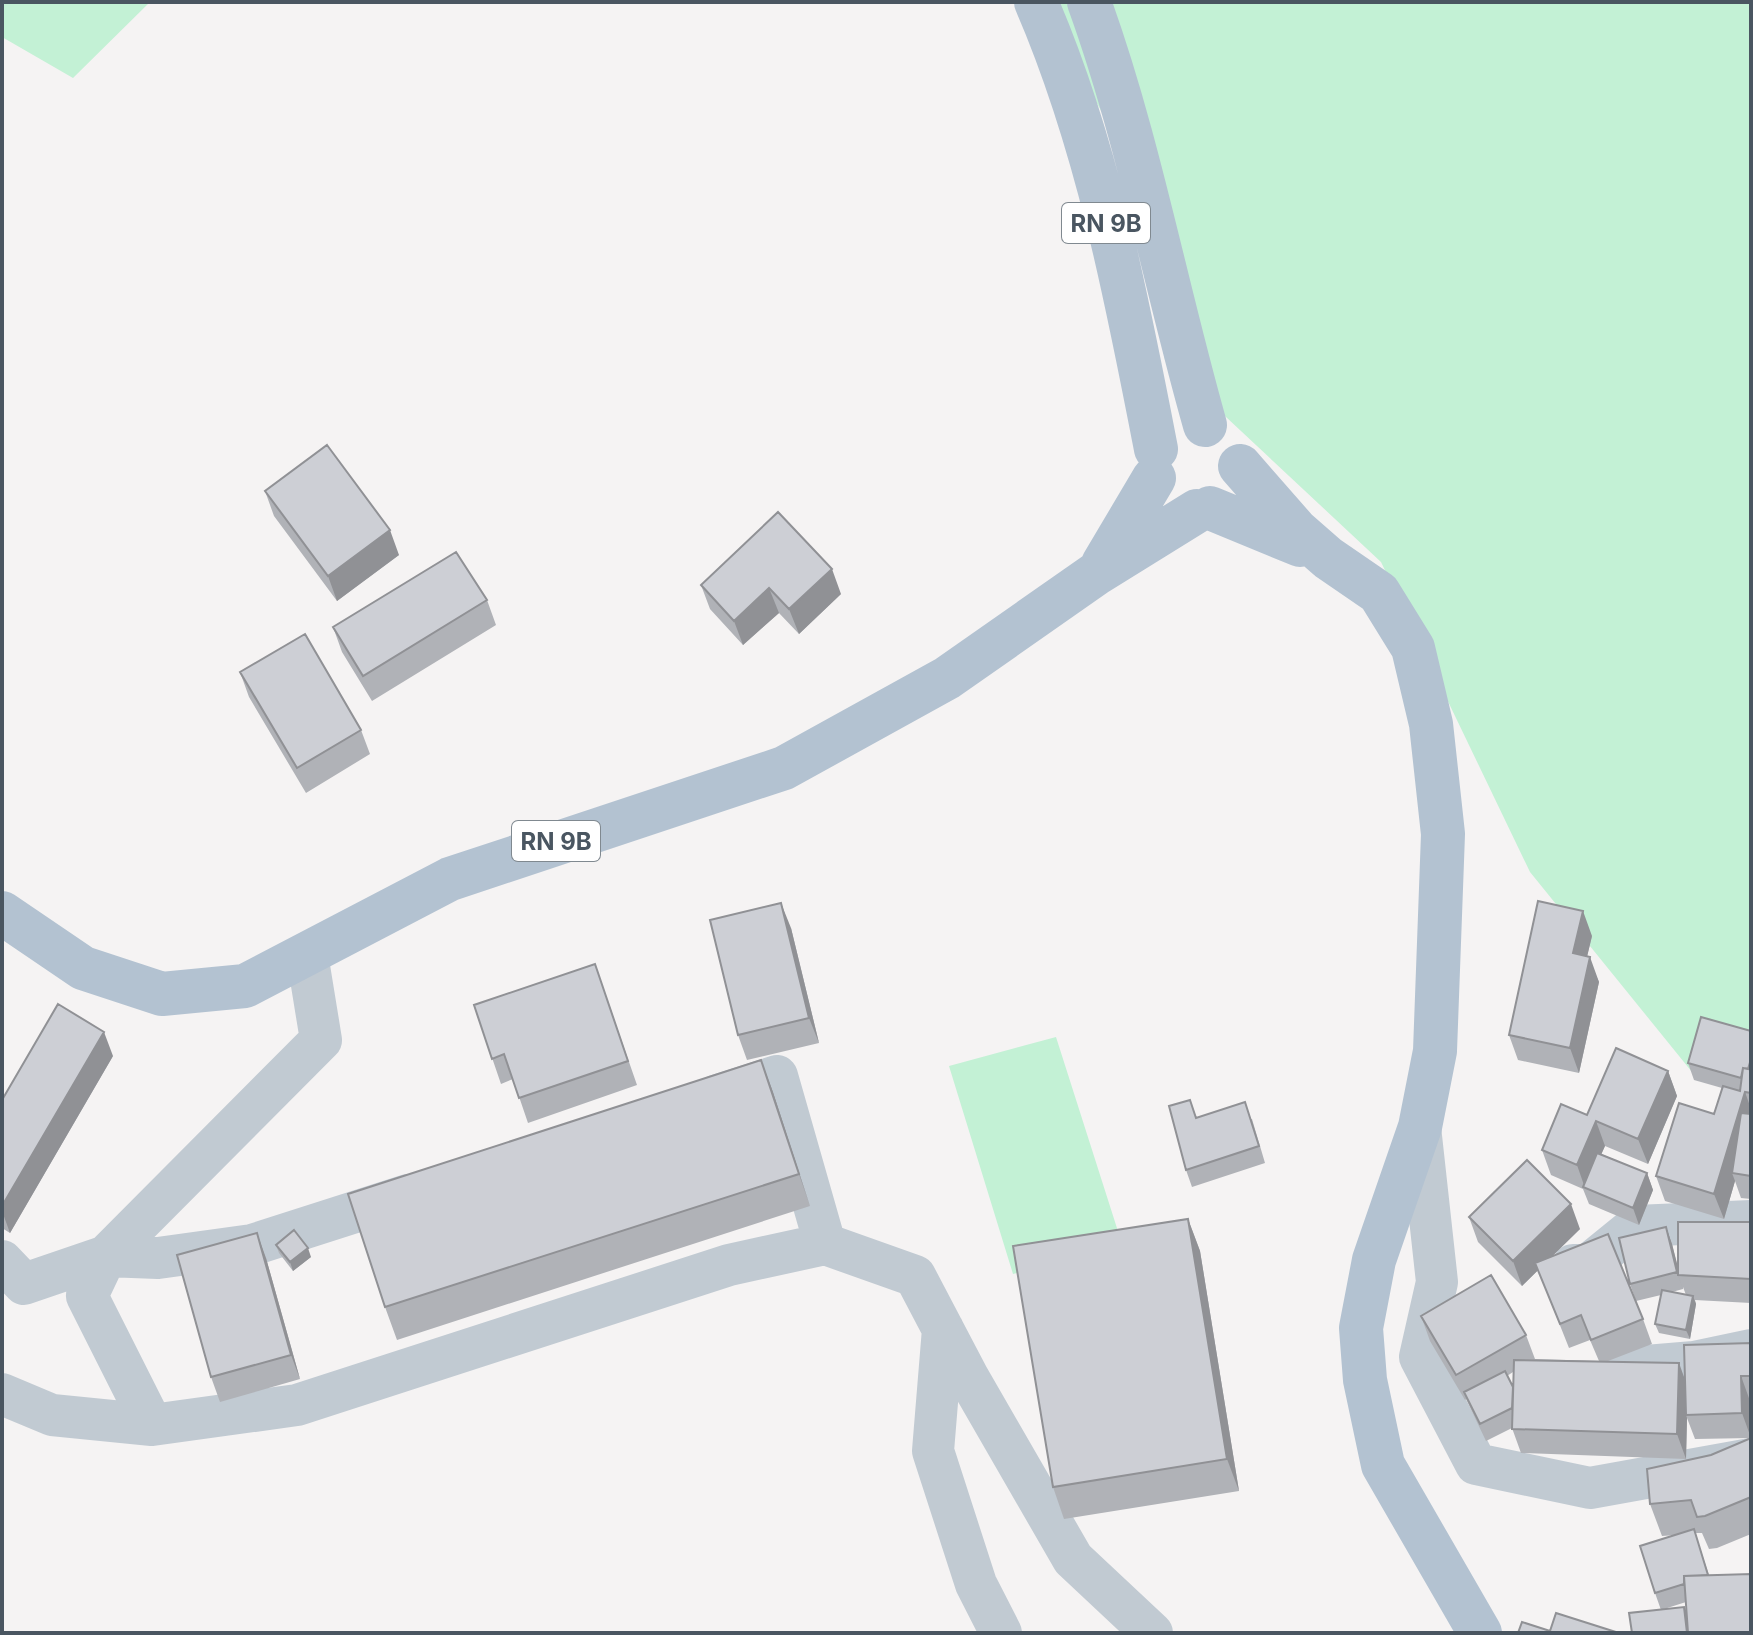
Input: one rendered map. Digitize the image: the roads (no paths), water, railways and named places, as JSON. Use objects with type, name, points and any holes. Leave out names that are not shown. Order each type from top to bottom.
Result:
[{"type":"main road","name":"RN 9B","points":[[1036,2],[1062,61],[1083,132],[1155,464],[1097,573]]},
{"type":"main road","name":"RN 9B","points":[[1089,2],[1140,171],[1173,313],[1205,425]]},
{"type":"main road","points":[[1328,558],[1203,510],[1169,502],[1155,464],[1176,428],[1205,425],[1229,440],[1240,466],[1286,520],[1328,558],[1379,593],[1413,648],[1431,724],[1443,834],[1435,1051],[1420,1127],[1374,1260],[1361,1328],[1365,1380],[1383,1465],[1480,1633]]},
{"type":"main road","points":[[1203,510],[1232,492],[1240,466]]},
{"type":"main road","name":"RN 9B","points":[[2,913],[83,968],[162,994],[245,986],[450,879],[784,768],[947,678],[1097,573],[1203,510]]},
{"type":"street","points":[[152,1425],[87,1296],[106,1256],[321,1040],[307,954]]},
{"type":"street","points":[[672,1110],[777,1076],[825,1244]]},
{"type":"street","points":[[1420,1127],[1437,1282],[1420,1357],[1476,1464],[1590,1488],[1751,1459]]},
{"type":"street","points":[[2,1261],[24,1284],[106,1256],[158,1258],[252,1245],[447,1183]]},
{"type":"street","points":[[1573,1265],[1588,1265],[1636,1226],[1751,1221]]},
{"type":"street","points":[[2,1394],[52,1415],[152,1425],[297,1405],[729,1265],[825,1244],[915,1276],[1073,1559],[1152,1633]]},
{"type":"street","points":[[943,1329],[933,1451],[976,1584],[1001,1633]]},
{"type":"street","points":[[1608,1369],[1694,1362],[1751,1350]]}]
